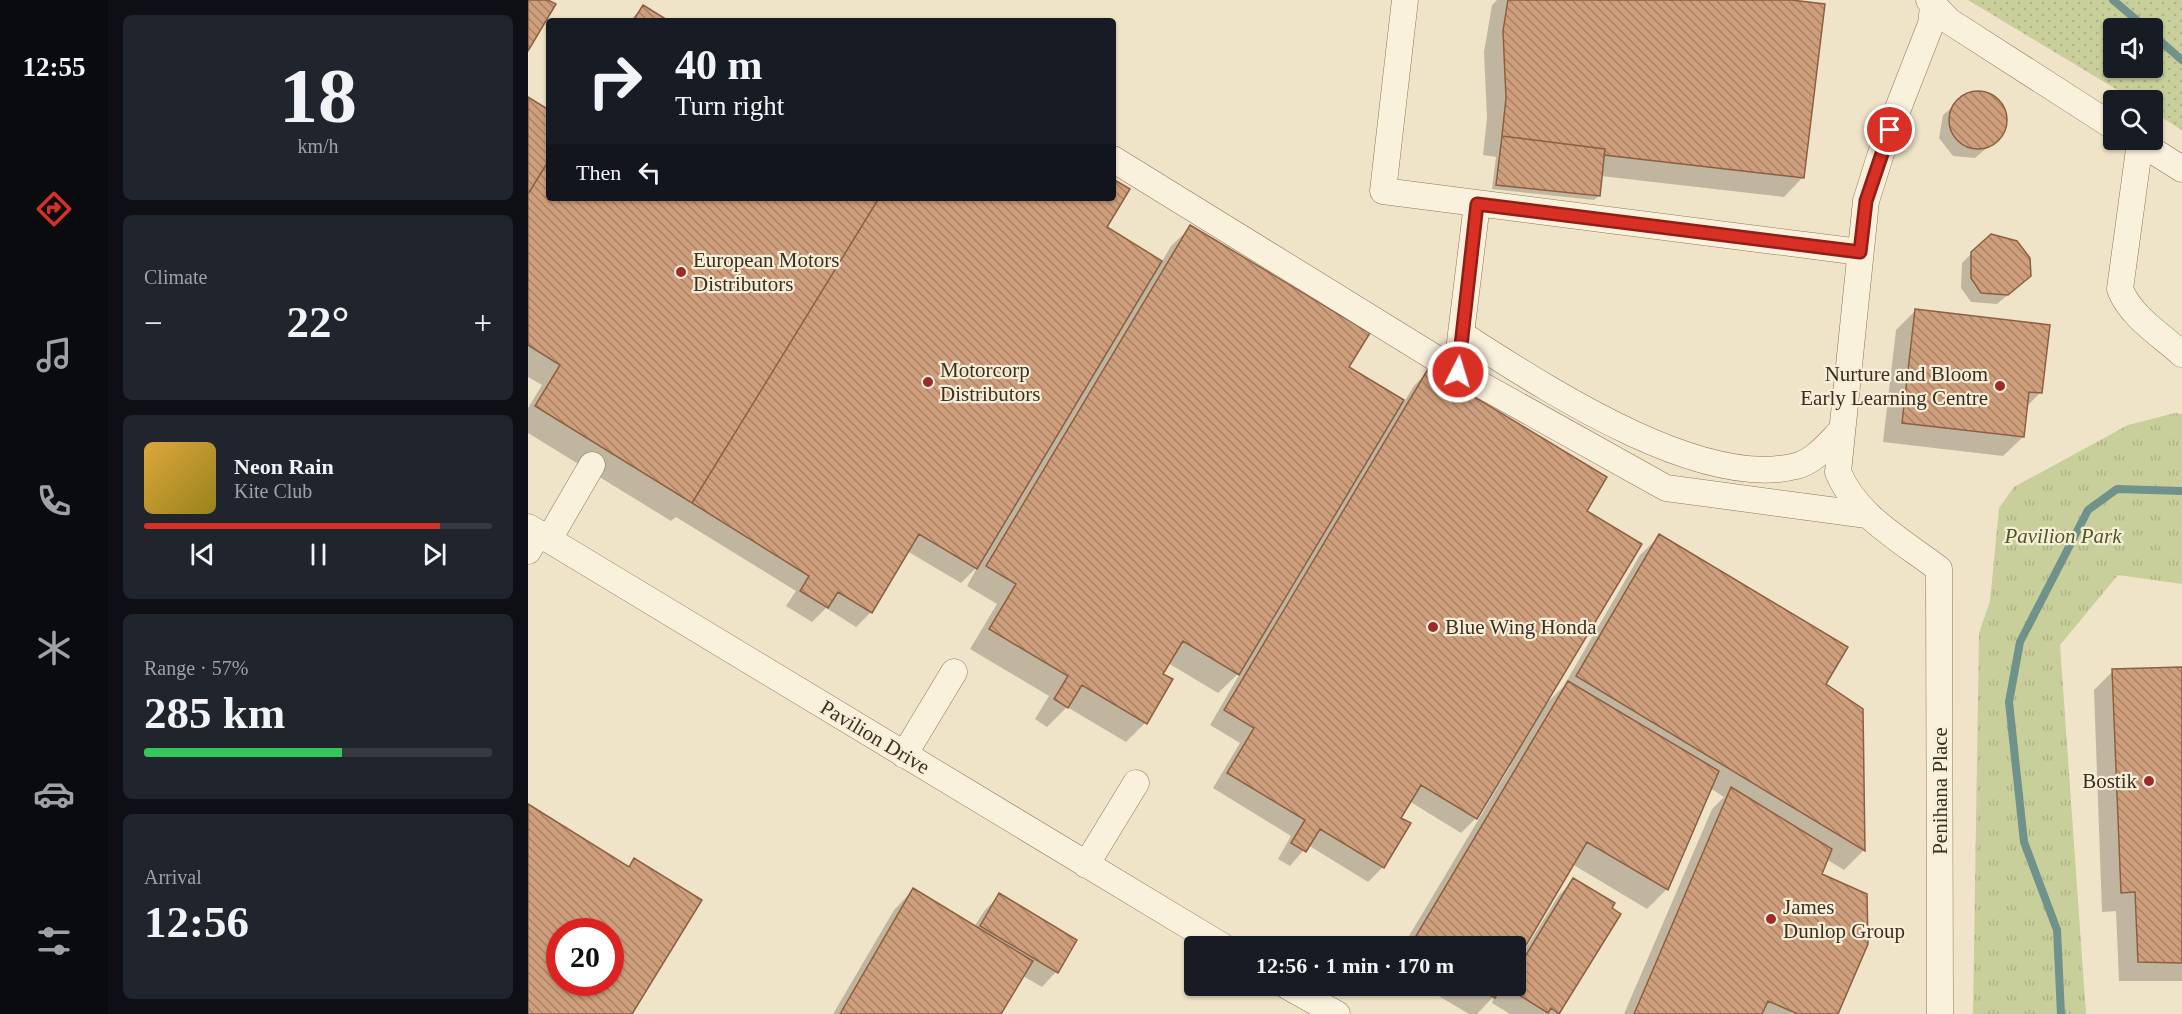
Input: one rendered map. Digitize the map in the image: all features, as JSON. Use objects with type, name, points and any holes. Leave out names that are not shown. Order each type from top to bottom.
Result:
[{"type":"street","points":[[1405,0],[1383,191],[1860,252]]},
{"type":"street","points":[[1931,3],[1959,27],[2103,121]]},
{"type":"street","points":[[1867,514],[1846,492],[1838,471],[1860,252],[1871,183],[1931,24],[1931,3]]},
{"type":"street","points":[[2137,150],[2120,289],[2124,300],[2135,312],[2182,354]]},
{"type":"street","points":[[2152,150],[2182,169]]},
{"type":"street","points":[[1116,161],[1458,372],[1666,488],[1867,514]]},
{"type":"street","points":[[1458,372],[1477,204]]},
{"type":"street","points":[[1461,334],[1579,407],[1655,442],[1711,462],[1777,470],[1798,466],[1816,455],[1842,430]]},
{"type":"street","points":[[536,538],[592,465]]},
{"type":"street","name":"Penihana Place","points":[[1867,514],[1939,569],[1940,1014]]},
{"type":"street","name":"Pavilion Drive","points":[[536,538],[1205,936]]},
{"type":"street","points":[[904,755],[954,672]]},
{"type":"street","points":[[1086,865],[1136,783]]},
{"type":"street","points":[[1305,996],[1337,1014]]},
{"type":"green space","points":[[1968,0],[2182,0],[2182,130],[2163,118],[2163,90],[2117,90]]},
{"type":"green space","name":"Pavilion Park","points":[[2175,413],[2182,414],[2182,584],[2118,575],[2060,645],[2086,1014],[1973,1014],[1979,633],[1990,601],[1999,508],[2014,487],[2128,425]]},
{"type":"building","points":[[528,0],[548,0],[556,4],[528,51]]},
{"type":"building","points":[[1508,0],[1791,0],[1825,4],[1804,178],[1604,155],[1605,149],[1502,136],[1506,98],[1503,31]]},
{"type":"building","points":[[643,5],[664,18],[635,18]]},
{"type":"building","points":[[1978,91],[1989,93],[1999,99],[2005,109],[2007,120],[2005,131],[1999,141],[1989,147],[1978,149],[1967,147],[1957,141],[1951,131],[1949,120],[1951,109],[1957,99],[1967,93]]},
{"type":"building","points":[[528,97],[546,108],[546,165],[528,194]]},
{"type":"building","points":[[1502,136],[1605,149],[1600,196],[1496,185]]},
{"type":"building","name":"European Motors Distributors","points":[[546,165],[546,201],[877,201],[692,503],[535,406],[560,365],[528,345],[528,194]]},
{"type":"building","name":"Motorcorp Distributors","points":[[1116,181],[1130,189],[1107,227],[1162,261],[977,569],[919,534],[872,613],[838,592],[828,608],[800,591],[809,576],[692,503],[877,201],[1116,201]]},
{"type":"building","points":[[1190,225],[1370,333],[1349,367],[1404,400],[1239,675],[1183,641],[1163,674],[1173,679],[1147,724],[1082,685],[1068,708],[1054,699],[1068,676],[989,629],[1016,584],[986,566]]},
{"type":"building","points":[[1991,234],[2017,241],[2030,258],[2031,276],[2008,295],[1981,293],[1971,278],[1971,252]]},
{"type":"building","points":[[1915,309],[2050,325],[2042,393],[2029,392],[2024,437],[1902,423]]},
{"type":"building","name":"Blue Wing Honda","points":[[1428,369],[1607,477],[1587,511],[1642,544],[1477,819],[1421,785],[1401,818],[1411,823],[1384,868],[1320,829],[1306,852],[1291,843],[1305,820],[1227,773],[1254,728],[1224,710]]},
{"type":"building","points":[[1659,534],[1848,647],[1826,684],[1863,709],[1865,851],[1576,676]]},
{"type":"building","name":"Bostik","points":[[2182,667],[2182,963],[2138,962],[2135,892],[2121,893],[2112,669]]},
{"type":"building","points":[[1568,681],[1719,771],[1668,890],[1587,842],[1526,945],[1526,936],[1416,936]]},
{"type":"building","name":"James Dunlop Group","points":[[1731,787],[1832,849],[1822,874],[1867,894],[1868,944],[1838,1014],[1798,1014],[1768,1001],[1762,1014],[1634,1014]]},
{"type":"building","points":[[528,804],[629,867],[634,858],[702,900],[632,1014],[528,1014]]},
{"type":"building","points":[[1573,878],[1615,903],[1612,908],[1621,914],[1559,1014],[1551,1008],[1548,1013],[1521,996],[1526,996],[1526,955]]},
{"type":"building","points":[[913,888],[1033,961],[1001,1014],[840,1014]]},
{"type":"building","points":[[999,893],[1077,940],[1058,973],[980,926]]},
{"type":"waterway","points":[[2113,0],[2134,18]]},
{"type":"waterway","points":[[2163,44],[2182,60]]},
{"type":"waterway","points":[[2061,1014],[2057,930],[2024,842],[2009,702],[2020,642],[2088,510],[2117,489],[2182,491]]},
{"type":"place","name":"European Motors Distributors","points":[[681,272]]},
{"type":"place","name":"Motorcorp Distributors","points":[[928,382]]},
{"type":"place","name":"Nurture and Bloom Early Learning Centre","points":[[2000,386]]},
{"type":"place","name":"Blue Wing Honda","points":[[1433,627]]},
{"type":"place","name":"Bostik","points":[[2149,781]]},
{"type":"place","name":"James Dunlop Group","points":[[1771,919]]},
{"type":"route","points":[[1458,372],[1477,204],[1860,252],[1866,201],[1890,130]]}]
